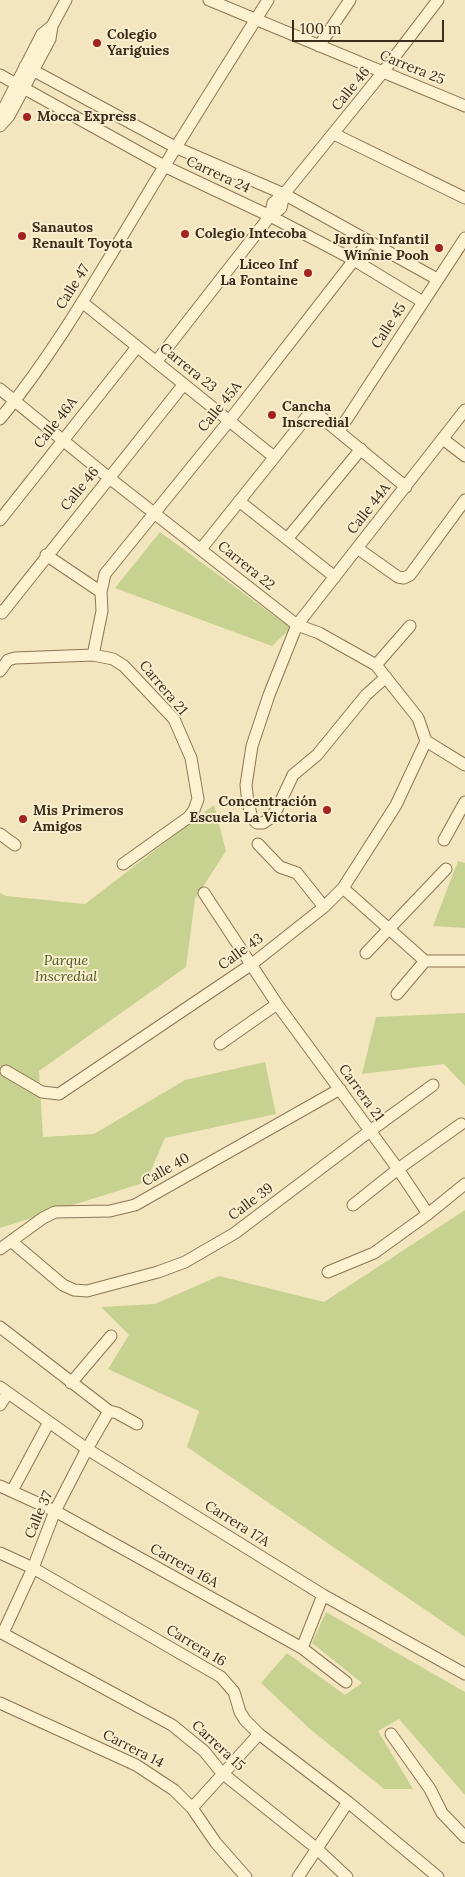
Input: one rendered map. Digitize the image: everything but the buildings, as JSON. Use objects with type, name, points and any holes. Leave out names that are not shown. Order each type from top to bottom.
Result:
[{"type":"street","points":[[0,119],[2,112],[50,39],[52,26],[66,0]]},
{"type":"street","name":"Carrera 25","points":[[210,0],[465,106]]},
{"type":"street","name":"Calle 47","points":[[0,419],[16,400],[82,302],[164,166],[172,145],[268,0]]},
{"type":"street","points":[[320,46],[350,0]]},
{"type":"street","name":"Calle 46","points":[[156,362],[270,216],[281,208],[284,194],[334,134],[438,0]]},
{"type":"street","name":"Carrera 24","points":[[30,68],[172,145],[284,194],[437,279]]},
{"type":"street","name":"Carrera 24","points":[[0,75],[164,166],[270,216],[354,260],[423,302]]},
{"type":"street","points":[[0,126],[10,116],[20,86]]},
{"type":"street","points":[[334,134],[465,198]]},
{"type":"street","name":"Calle 45","points":[[339,431],[465,238]]},
{"type":"street","name":"Calle 45A","points":[[93,655],[102,611],[101,592],[105,574],[230,420],[368,242]]},
{"type":"street","name":"Carrera 23","points":[[82,302],[274,457]]},
{"type":"street","name":"Calle 46A","points":[[0,520],[137,346]]},
{"type":"street","name":"Calle 46","points":[[1,612],[184,384]]},
{"type":"street","name":"Carrera 22","points":[[0,389],[16,400],[108,478],[297,626],[319,634],[376,665],[418,718],[426,741]]},
{"type":"street","name":"Calle 44A","points":[[386,677],[366,695],[317,755],[293,775],[278,809],[269,819],[263,823],[257,822],[252,818],[248,803],[247,772],[252,746],[269,696],[297,626],[465,410]]},
{"type":"street","points":[[201,549],[309,414],[316,413],[406,487]]},
{"type":"street","points":[[443,440],[465,456]]},
{"type":"street","points":[[287,539],[361,449]]},
{"type":"street","points":[[357,548],[398,577],[404,578],[410,575],[465,500]]},
{"type":"street","points":[[239,501],[335,577]]},
{"type":"street","points":[[46,555],[101,592]]},
{"type":"street","points":[[376,665],[410,626]]},
{"type":"street","name":"Carrera 21","points":[[0,671],[8,660],[15,658],[93,655],[113,659],[124,666],[174,719],[191,758],[198,799],[189,817],[123,864]]},
{"type":"street","points":[[426,741],[465,765]]},
{"type":"street","name":"Calle 43","points":[[6,1071],[42,1092],[59,1094],[252,964],[324,908],[343,888],[396,805],[426,741]]},
{"type":"street","points":[[444,840],[465,802]]},
{"type":"street","points":[[0,834],[15,845]]},
{"type":"street","points":[[258,844],[280,867],[297,872],[324,908]]},
{"type":"street","points":[[366,953],[446,869]]},
{"type":"street","points":[[343,888],[425,961],[465,961]]},
{"type":"street","name":"Carrera 21","points":[[204,893],[277,1004],[398,1169],[428,1214]]},
{"type":"street","points":[[397,994],[425,961]]},
{"type":"street","points":[[220,1044],[277,1004]]},
{"type":"street","name":"Calle 39","points":[[11,1241],[63,1285],[74,1290],[87,1291],[158,1272],[185,1262],[235,1233],[433,1085]]},
{"type":"street","name":"Calle 40","points":[[0,1249],[43,1218],[55,1212],[110,1211],[135,1205],[340,1089]]},
{"type":"street","points":[[353,1205],[398,1169],[461,1124]]},
{"type":"street","points":[[328,1272],[374,1253],[428,1214],[465,1184]]},
{"type":"street","points":[[0,1327],[109,1412],[117,1413],[137,1424]]},
{"type":"street","points":[[71,1383],[110,1336]]},
{"type":"street","points":[[0,1406],[4,1390]]},
{"type":"street","name":"Carrera 17A","points":[[4,1390],[87,1450],[323,1595],[465,1674]]},
{"type":"street","name":"Calle 37","points":[[1,1633],[33,1568],[55,1512],[109,1412]]},
{"type":"street","points":[[12,1492],[49,1422]]},
{"type":"street","name":"Carrera 16A","points":[[0,1486],[55,1512],[302,1648],[346,1682]]},
{"type":"street","name":"Carrera 16","points":[[0,1553],[33,1568],[221,1677],[234,1692],[240,1712],[245,1720],[259,1734],[348,1802],[438,1877]]},
{"type":"street","points":[[302,1648],[323,1595]]},
{"type":"street","name":"Carrera 15","points":[[1,1633],[172,1724],[204,1751],[222,1773],[316,1848],[347,1877]]},
{"type":"street","name":"Carrera 14","points":[[0,1703],[136,1765],[174,1790],[192,1808],[216,1843],[246,1877]]},
{"type":"street","points":[[192,1808],[259,1734]]},
{"type":"street","points":[[391,1734],[430,1789],[442,1813],[465,1837]]},
{"type":"street","points":[[298,1877],[348,1802]]},
{"type":"green space","points":[[160,532],[291,628],[272,646],[115,588]]},
{"type":"green space","name":"Parque Inscredial","points":[[214,805],[226,851],[195,899],[186,967],[39,1071],[43,1137],[94,1134],[185,1080],[265,1062],[276,1114],[165,1138],[146,1182],[0,1228],[0,893],[6,896],[85,904]]},
{"type":"green space","points":[[458,861],[465,863],[465,928],[433,926]]},
{"type":"green space","points":[[465,1013],[465,1086],[444,1064],[362,1074],[376,1017]]},
{"type":"green space","points":[[465,1210],[465,1637],[187,1447],[199,1411],[108,1369],[129,1335],[101,1307],[155,1304],[219,1276],[324,1302]]},
{"type":"green space","points":[[326,1612],[465,1692],[465,1795],[399,1719],[378,1731],[413,1789],[384,1789],[310,1729],[261,1683],[287,1653],[345,1695],[362,1683],[312,1643]]},
{"type":"place","name":"Colegio Yariguies","points":[[97,43]]},
{"type":"place","name":"Mocca Express","points":[[27,117]]},
{"type":"place","name":"Colegio Intecoba","points":[[185,234]]},
{"type":"place","name":"Sanautos Renault Toyota","points":[[22,236]]},
{"type":"place","name":"Jardín Infantil Winnie Pooh","points":[[439,248]]},
{"type":"place","name":"Liceo Inf La Fontaine","points":[[308,273]]},
{"type":"place","name":"Cancha Inscredial","points":[[272,415]]},
{"type":"place","name":"Concentración Escuela La Victoria","points":[[327,810]]},
{"type":"place","name":"Mis Primeros Amigos","points":[[23,819]]}]
